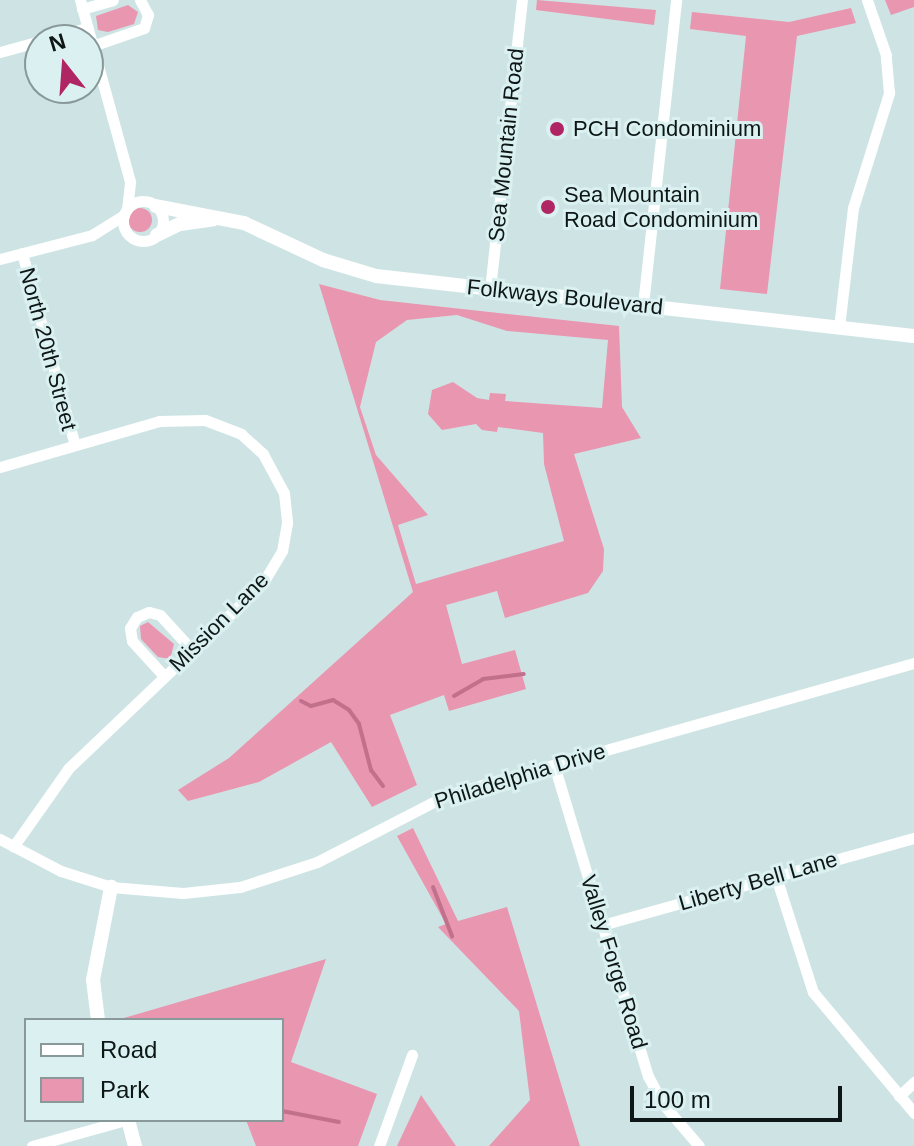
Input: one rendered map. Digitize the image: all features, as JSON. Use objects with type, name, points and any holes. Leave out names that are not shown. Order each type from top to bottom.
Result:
[{"type":"street","points":[[86,24],[81,4],[113,0]]},
{"type":"street","points":[[104,42],[144,28],[147,12],[140,0]]},
{"type":"street","name":"Sea Mountain Road","points":[[490,289],[522,0]]},
{"type":"street","points":[[643,305],[676,0]]},
{"type":"street","points":[[839,327],[853,208],[889,93],[886,55],[867,0]]},
{"type":"street","points":[[0,52],[24,45]]},
{"type":"street","points":[[104,89],[130,182],[124,228],[133,238]]},
{"type":"street","points":[[130,182],[153,205],[162,220],[157,235]]},
{"type":"street","points":[[92,235],[137,202],[153,205]]},
{"type":"street","name":"Folkways Boulevard","points":[[153,205],[226,218],[348,269],[490,289],[914,336]]},
{"type":"street","points":[[0,259],[92,235],[133,238],[157,235],[180,224],[226,218]]},
{"type":"street","name":"North 20th Street","points":[[22,253],[75,445]]},
{"type":"street","name":"Mission Lane","points":[[0,467],[159,421],[205,420],[246,438],[275,473],[286,508],[282,551],[263,583],[68,769],[13,847]]},
{"type":"street","points":[[164,676],[132,641],[130,628],[137,617],[149,612],[160,615],[192,650]]},
{"type":"street","name":"Philadelphia Drive","points":[[0,839],[111,887],[197,893],[264,881],[317,862],[437,799],[914,663]]},
{"type":"street","name":"Valley Forge Road","points":[[554,765],[648,1076],[666,1108],[699,1146]]},
{"type":"street","name":"Liberty Bell Lane","points":[[602,925],[914,838]]},
{"type":"street","points":[[776,877],[813,992],[914,1113]]},
{"type":"street","points":[[98,1018],[93,980],[111,887]]},
{"type":"street","points":[[379,1146],[412,1055]]},
{"type":"street","points":[[899,1096],[914,1082]]},
{"type":"street","points":[[32,1146],[120,1122]]},
{"type":"street","points":[[128,1122],[135,1146]]},
{"type":"green space","points":[[537,0],[656,10],[654,25],[536,10]]},
{"type":"green space","points":[[885,0],[914,0],[914,7],[891,15]]},
{"type":"green space","points":[[128,5],[138,12],[134,24],[108,32],[104,31],[104,24],[97,24],[96,16]]},
{"type":"green space","points":[[851,8],[856,23],[797,36],[767,294],[720,289],[746,36],[690,29],[692,12],[789,22]]},
{"type":"green space","points":[[140,208],[148,212],[152,220],[148,228],[140,232],[132,228],[128,220],[132,212]]},
{"type":"green space","points":[[319,284],[380,300],[619,326],[622,407],[641,438],[574,454],[604,549],[603,571],[588,593],[505,618],[497,591],[446,605],[462,664],[515,650],[526,689],[449,711],[444,695],[390,715],[417,785],[372,807],[331,742],[259,782],[188,801],[178,790],[229,758],[413,592]],"holes":[[[457,315],[507,331],[608,340],[602,408],[505,401],[506,394],[490,393],[489,400],[477,398],[453,382],[432,390],[428,414],[442,430],[476,424],[482,430],[497,432],[498,427],[543,433],[544,464],[564,541],[416,584],[398,525],[428,515],[376,455],[360,407],[376,342],[407,320]]]},
{"type":"green space","points":[[148,622],[174,644],[170,659],[158,657],[141,639],[140,626]]},
{"type":"green space","points":[[413,828],[458,921],[507,907],[580,1146],[489,1146],[530,1100],[519,1011],[438,927],[446,924],[397,836]]},
{"type":"green space","points":[[326,959],[291,1062],[377,1094],[358,1146],[256,1146],[247,1122],[284,1122],[284,1018],[124,1018]]},
{"type":"green space","points":[[421,1095],[456,1146],[397,1146]]},
{"type":"waterway","points":[[454,696],[483,679],[524,674]]},
{"type":"waterway","points":[[301,701],[311,706],[333,700],[349,710],[359,724],[371,770],[383,786]]},
{"type":"waterway","points":[[433,887],[452,936]]},
{"type":"waterway","points":[[284,1111],[339,1122]]},
{"type":"place","name":"PCH Condominium","points":[[557,129]]},
{"type":"place","name":"Sea Mountain Road Condominium","points":[[548,207]]}]
